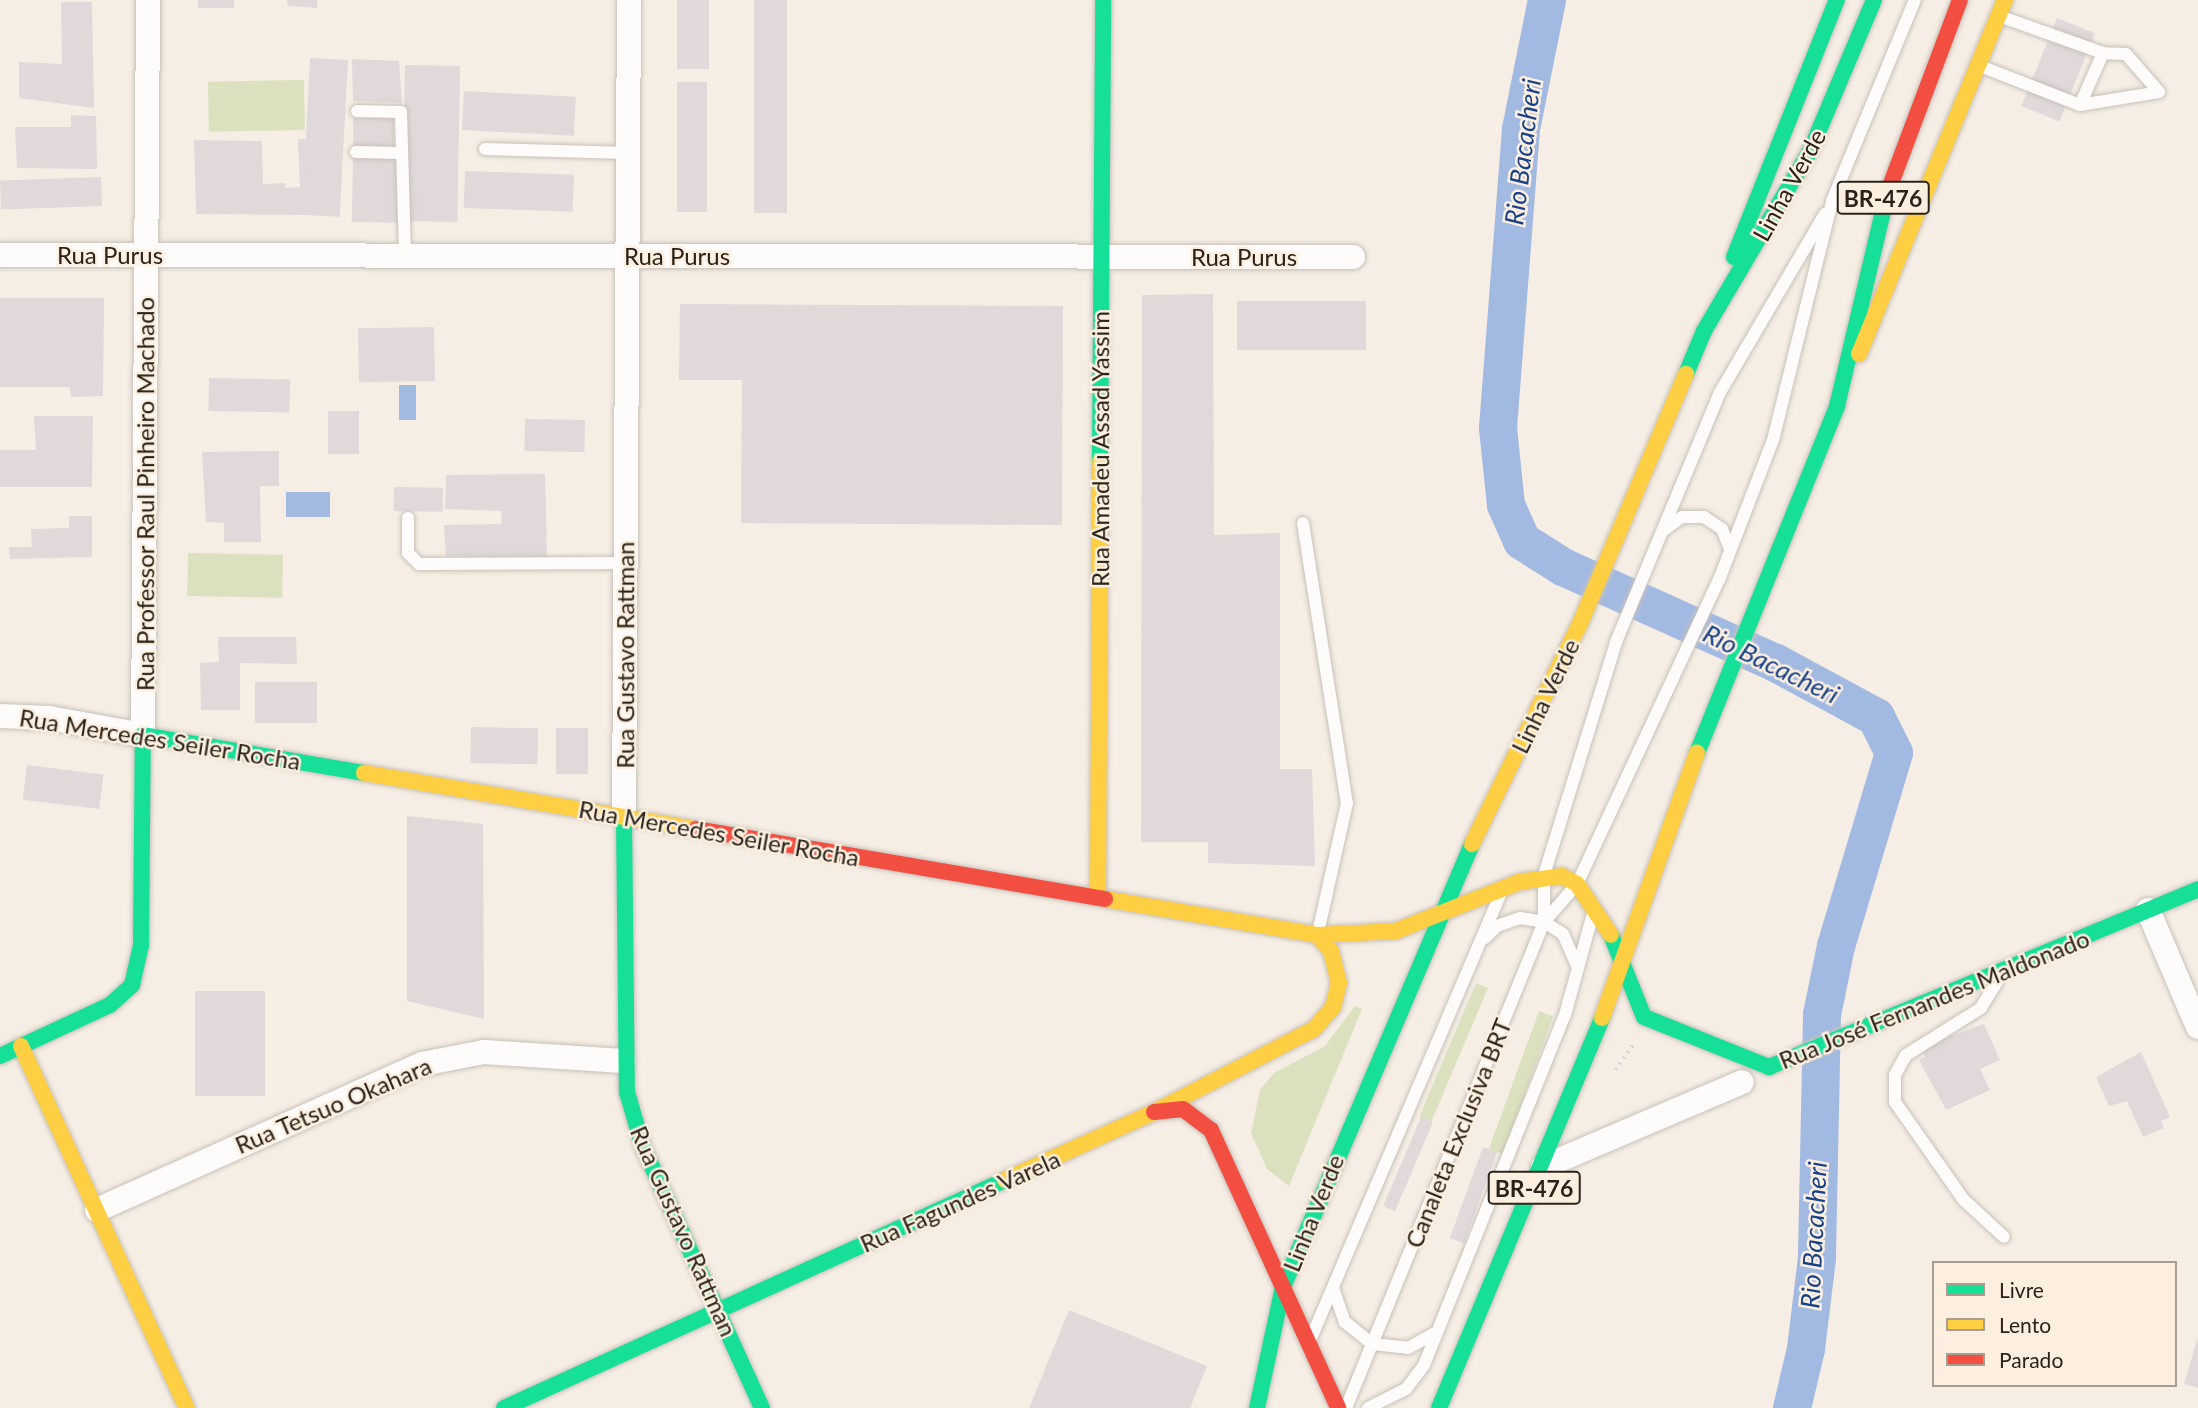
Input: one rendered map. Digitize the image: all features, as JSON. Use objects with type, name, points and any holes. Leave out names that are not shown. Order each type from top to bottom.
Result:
[{"type":"main road","name":"Rua Amadeu Assad Yassim","points":[[1098,898],[1102,0]]},
{"type":"main road","points":[[1704,331],[1837,0]]},
{"type":"main road","name":"Linha Verde","points":[[1257,1408],[1283,1287],[1437,916],[1578,626],[1704,331],[1811,149],[1874,0]]},
{"type":"main road","name":"BR-476","points":[[1439,1408],[1543,1167],[1623,966],[1723,688],[1837,406],[1883,199],[1960,0]]},
{"type":"main road","points":[[1837,406],[2005,0]]},
{"type":"main road","name":"Rua Mercedes Seiler Rocha","points":[[143,735],[1317,935],[1381,934],[1437,916],[1503,888],[1544,876]]},
{"type":"main road","name":"Rua Professor Raul Pinheiro Machado","points":[[0,1056],[110,1005],[132,985],[138,972],[143,735]]},
{"type":"main road","name":"Rua Gustavo Rattman","points":[[624,817],[623,1061],[643,1147],[762,1408]]},
{"type":"main road","points":[[1544,876],[1577,884]]},
{"type":"main road","name":"Rua José Fernandes Maldonado","points":[[1577,884],[1595,905],[1623,966],[1637,1007],[1654,1023],[1758,1065],[1780,1066],[2198,889]]},
{"type":"main road","name":"Rua Fagundes Varela","points":[[504,1408],[1154,1112],[1326,1018],[1337,995],[1337,967],[1317,935]]},
{"type":"main road","points":[[21,1046],[187,1408]]},
{"type":"main road","points":[[1154,1112],[1183,1110],[1204,1120],[1338,1408]]},
{"type":"street","name":"Rua Professor Raul Pinheiro Machado","points":[[143,735],[148,0]]},
{"type":"street","name":"Rua Gustavo Rattman","points":[[624,817],[629,0]]},
{"type":"street","name":"Rua Purus","points":[[0,256],[1353,257]]},
{"type":"street","name":"Rua Mercedes Seiler Rocha","points":[[0,716],[49,718],[143,735]]},
{"type":"street","points":[[2148,910],[2198,1027]]},
{"type":"street","name":"Rua Tetsuo Okahara","points":[[96,1210],[422,1064],[493,1052],[623,1061]]},
{"type":"street","points":[[1543,1167],[1742,1082]]},
{"type":"lane","name":"Canaleta Exclusiva BRT","points":[[1544,922],[1544,876],[1616,642],[1732,368],[1832,201],[1915,0]]},
{"type":"lane","points":[[1978,65],[2080,105],[2158,92],[2126,54],[2103,53],[1998,16]]},
{"type":"lane","points":[[2080,105],[2103,53]]},
{"type":"lane","points":[[357,111],[401,112],[405,256]]},
{"type":"lane","points":[[485,149],[628,153]]},
{"type":"lane","points":[[356,152],[402,153]]},
{"type":"lane","name":"Canaleta Exclusiva BRT","points":[[1346,1408],[1544,922],[1577,884],[1680,670],[1718,580],[1773,440],[1832,201]]},
{"type":"lane","points":[[1664,530],[1682,517],[1704,517],[1722,529],[1730,550]]},
{"type":"lane","points":[[408,518],[408,554],[419,564],[626,562]]},
{"type":"lane","points":[[1303,523],[1346,803],[1317,935]]},
{"type":"lane","points":[[1309,1342],[1503,888]]},
{"type":"lane","points":[[1368,1408],[1406,1389],[1424,1365],[1579,976],[1595,905]]},
{"type":"lane","points":[[1480,943],[1497,926],[1520,918],[1544,922],[1563,934],[1575,953],[1579,976]]},
{"type":"lane","points":[[2004,1237],[1964,1200],[1908,1125],[1895,1102],[1895,1075],[1906,1055],[1981,1008],[2005,970]]},
{"type":"lane","points":[[1333,1288],[1345,1322],[1372,1344],[1408,1348],[1437,1331]]},
{"type":"green space","points":[[304,80],[305,130],[209,132],[208,82]]},
{"type":"green space","points":[[188,553],[283,555],[282,598],[187,596]]},
{"type":"green space","points":[[1476,983],[1488,988],[1431,1122],[1419,1116]]},
{"type":"green space","points":[[1355,1006],[1362,1009],[1289,1186],[1267,1169],[1251,1133],[1260,1090],[1274,1073],[1325,1046]]},
{"type":"green space","points":[[1539,1011],[1553,1016],[1503,1154],[1489,1149]]},
{"type":"water","points":[[399,385],[416,385],[416,420],[399,420]]},
{"type":"water","points":[[286,492],[330,492],[330,517],[286,517]]},
{"type":"building","points":[[198,0],[234,0],[234,8],[198,8]]},
{"type":"building","points":[[287,0],[317,0],[317,8],[288,6]]},
{"type":"building","points":[[677,0],[709,0],[709,69],[677,69]]},
{"type":"building","points":[[754,0],[787,0],[787,213],[754,213]]},
{"type":"building","points":[[61,2],[92,2],[94,108],[19,98],[19,62],[62,64]]},
{"type":"building","points":[[2057,18],[2095,33],[2059,121],[2021,106]]},
{"type":"building","points":[[310,58],[348,60],[340,217],[302,215]]},
{"type":"building","points":[[352,59],[399,61],[402,103],[353,101]]},
{"type":"building","points":[[405,65],[460,66],[457,222],[402,221]]},
{"type":"building","points":[[677,82],[707,82],[707,212],[677,212]]},
{"type":"building","points":[[464,91],[576,97],[574,136],[462,130]]},
{"type":"building","points":[[71,115],[96,116],[97,169],[17,168],[15,127],[71,127]]},
{"type":"building","points":[[353,118],[394,118],[394,149],[353,149]]},
{"type":"building","points":[[298,139],[311,139],[312,215],[196,214],[194,140],[262,141],[263,184],[285,183],[285,188],[300,187]]},
{"type":"building","points":[[353,157],[398,158],[397,223],[352,222]]},
{"type":"building","points":[[465,171],[574,175],[573,212],[464,208]]},
{"type":"building","points":[[101,177],[102,206],[1,210],[0,181]]},
{"type":"building","points":[[1213,294],[1214,535],[1280,533],[1280,769],[1312,769],[1315,866],[1208,863],[1208,842],[1141,842],[1142,295]]},
{"type":"building","points":[[0,298],[104,298],[103,396],[71,397],[70,387],[0,387]]},
{"type":"building","points":[[1237,301],[1366,301],[1366,350],[1237,350]]},
{"type":"building","points":[[680,304],[1063,306],[1062,525],[741,523],[742,380],[679,380]]},
{"type":"building","points":[[434,327],[435,381],[359,382],[358,328]]},
{"type":"building","points":[[209,378],[290,379],[289,412],[208,411]]},
{"type":"building","points":[[328,411],[359,411],[359,454],[328,454]]},
{"type":"building","points":[[34,416],[93,416],[92,487],[0,487],[0,450],[36,450]]},
{"type":"building","points":[[525,419],[585,420],[584,452],[524,451]]},
{"type":"building","points":[[279,451],[279,486],[260,486],[261,542],[224,542],[224,523],[206,522],[202,452]]},
{"type":"building","points":[[545,474],[547,557],[446,556],[444,525],[502,524],[501,511],[445,509],[446,475]]},
{"type":"building","points":[[394,487],[443,488],[443,512],[394,511]]},
{"type":"building","points":[[69,516],[92,516],[92,557],[10,559],[9,547],[32,547],[31,529],[69,528]]},
{"type":"building","points":[[218,637],[296,637],[297,664],[240,663],[240,710],[201,710],[200,663],[219,662]]},
{"type":"building","points":[[255,682],[317,682],[317,723],[255,723]]},
{"type":"building","points":[[471,727],[538,728],[537,764],[470,763]]},
{"type":"building","points":[[556,728],[588,728],[588,774],[556,774]]},
{"type":"building","points":[[27,765],[103,774],[99,809],[23,800]]},
{"type":"building","points":[[407,816],[483,824],[484,1019],[407,1001]]},
{"type":"building","points":[[195,991],[265,991],[265,1096],[195,1096]]},
{"type":"building","points":[[1984,1024],[2000,1060],[1980,1069],[1990,1090],[1946,1110],[1919,1060],[1925,1057],[1921,1047]]},
{"type":"building","points":[[2141,1052],[2170,1117],[2161,1121],[2164,1128],[2143,1137],[2127,1101],[2109,1106],[2096,1077]]},
{"type":"building","points":[[1421,1117],[1433,1122],[1395,1211],[1383,1206]]},
{"type":"building","points":[[1483,1147],[1497,1152],[1464,1243],[1450,1238]]},
{"type":"building","points":[[1069,1310],[1207,1366],[1190,1408],[1029,1408]]},
{"type":"building","points":[[2198,1340],[2198,1388],[2184,1384]]},
{"type":"waterway","name":"Rio Bacacheri","points":[[1547,0],[1521,129],[1498,428],[1506,505],[1522,541],[1563,567],[1776,663],[1876,717],[1894,753],[1836,946],[1822,1015],[1817,1258],[1806,1349],[1792,1408]]},
{"type":"traffic: fast","points":[[1100,461],[1103,0]]},
{"type":"traffic: fast","points":[[1734,257],[1837,0]]},
{"type":"traffic: fast","points":[[1686,374],[1704,331],[1811,149],[1874,0]]},
{"type":"traffic: fast","points":[[1697,753],[1837,406],[1887,194]]},
{"type":"traffic: fast","points":[[0,1056],[110,1005],[132,985],[141,945],[143,735],[364,773]]},
{"type":"traffic: fast","points":[[624,817],[627,1092],[643,1147],[762,1408]]},
{"type":"traffic: fast","points":[[1257,1408],[1283,1287],[1472,844]]},
{"type":"traffic: fast","points":[[1611,935],[1644,1017],[1769,1067],[2198,889]]},
{"type":"traffic: fast","points":[[1439,1408],[1602,1018]]},
{"type":"traffic: fast","points":[[504,1408],[1005,1180]]},
{"type":"traffic: slow","points":[[1859,354],[2005,0]]},
{"type":"traffic: slow","points":[[1472,844],[1579,626],[1686,374]]},
{"type":"traffic: slow","points":[[1098,898],[1100,461]]},
{"type":"traffic: slow","points":[[1602,1018],[1697,753]]},
{"type":"traffic: slow","points":[[364,773],[696,829]]},
{"type":"traffic: slow","points":[[1105,899],[1317,935],[1396,931],[1519,882],[1562,876],[1577,884],[1611,935]]},
{"type":"traffic: slow","points":[[1005,1180],[1154,1112],[1314,1029],[1333,1007],[1339,983],[1331,951],[1317,935]]},
{"type":"traffic: slow","points":[[21,1046],[187,1408]]},
{"type":"traffic: jam","points":[[1887,194],[1960,0]]},
{"type":"traffic: jam","points":[[696,829],[1105,899]]},
{"type":"traffic: jam","points":[[1154,1112],[1183,1109],[1211,1130],[1338,1408]]}]
